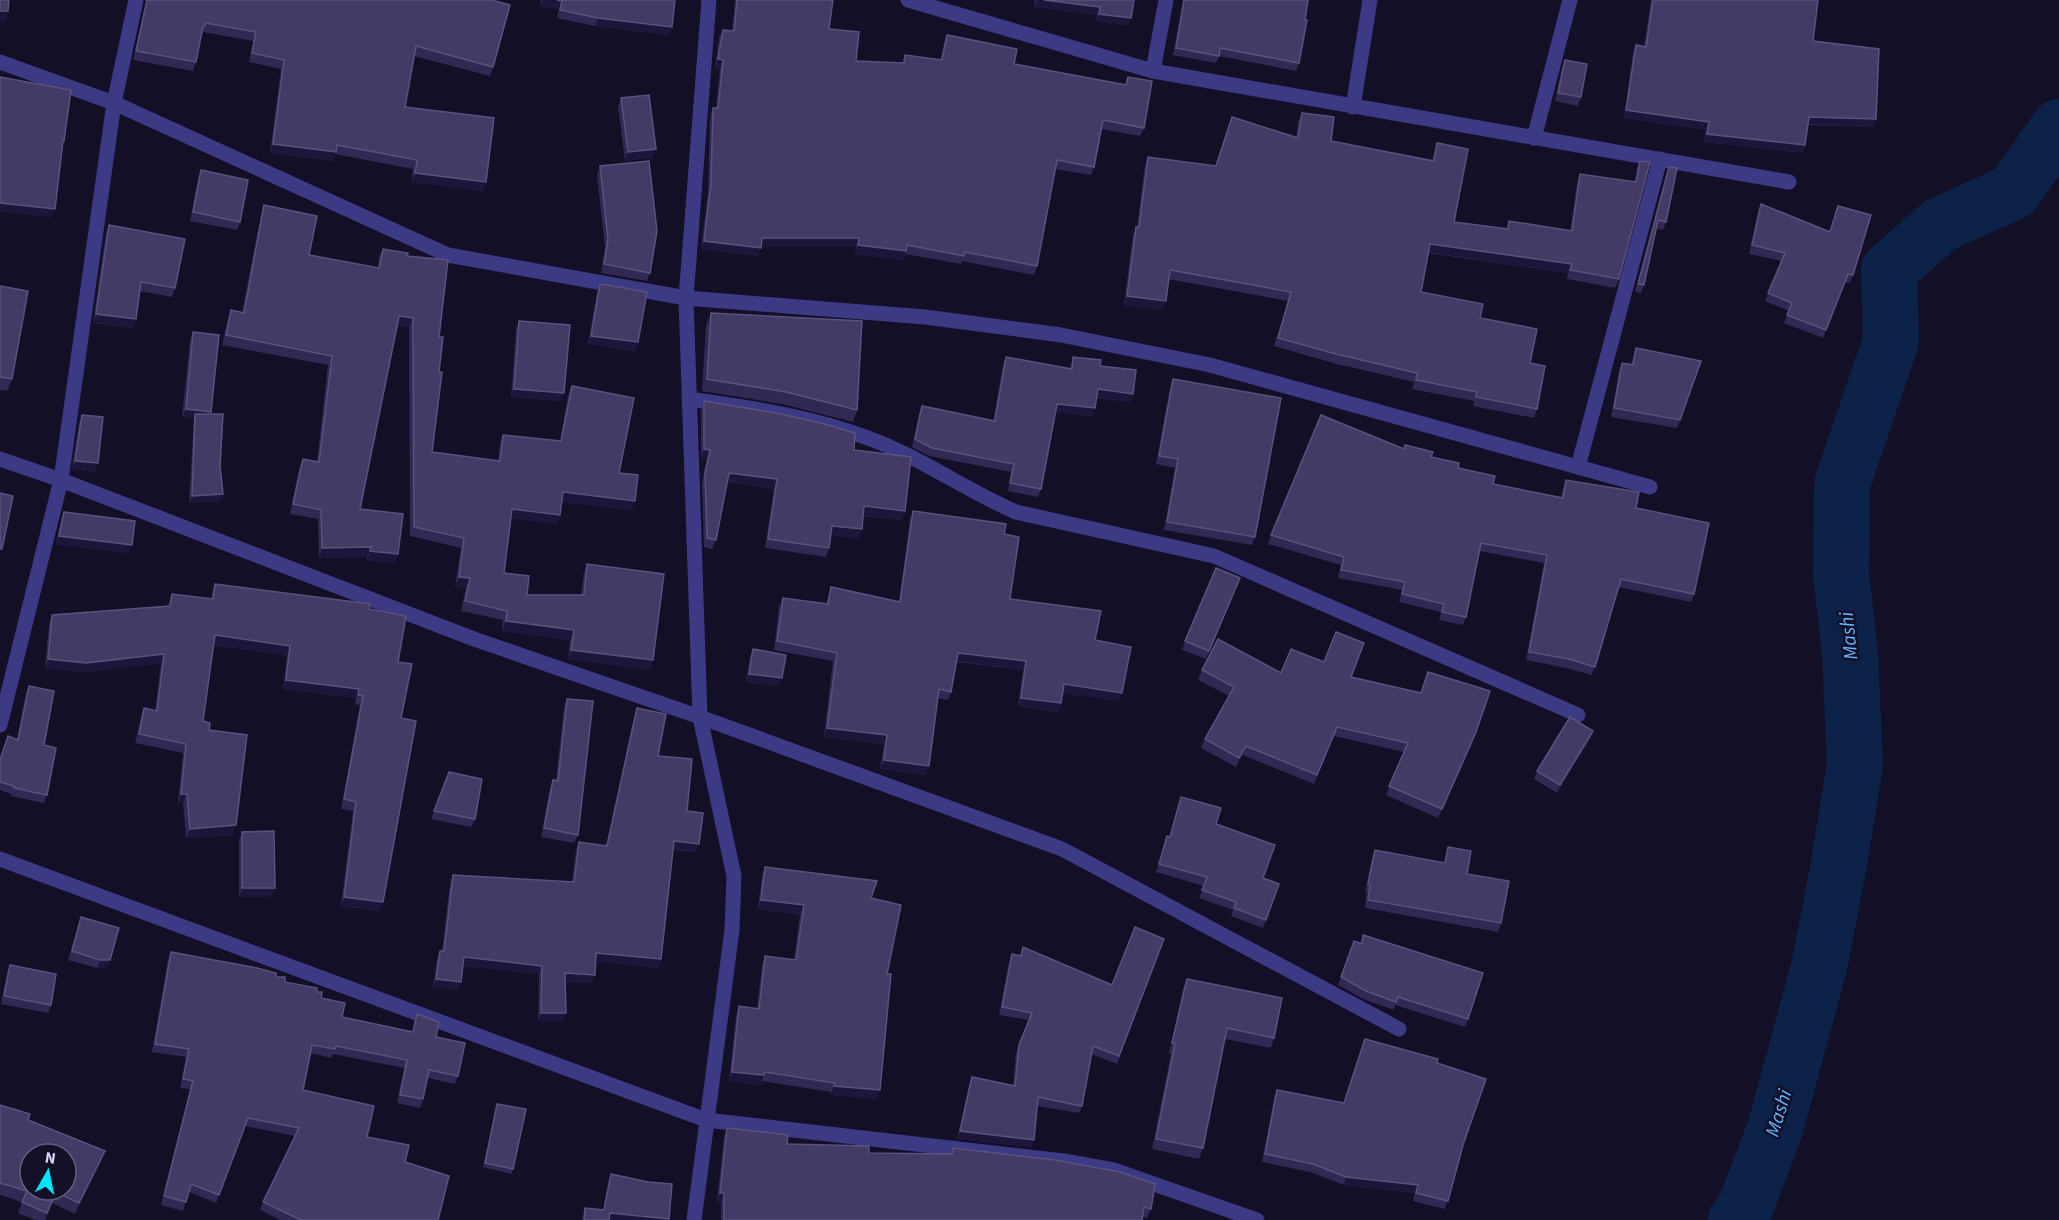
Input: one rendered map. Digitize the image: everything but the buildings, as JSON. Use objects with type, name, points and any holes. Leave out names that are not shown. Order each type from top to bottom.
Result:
[{"type":"street","points":[[0,725],[61,480],[114,103],[136,0]]},
{"type":"street","points":[[694,1220],[732,930],[734,876],[700,717],[686,298],[710,0]]},
{"type":"street","points":[[908,0],[1153,71],[1789,182]]},
{"type":"street","points":[[1153,71],[1166,0]]},
{"type":"street","points":[[1353,107],[1370,0]]},
{"type":"street","points":[[1534,138],[1569,0]]},
{"type":"street","points":[[0,62],[114,103],[448,255],[686,298],[925,317],[1061,335],[1210,365],[1650,487]]},
{"type":"street","points":[[1578,468],[1660,159]]},
{"type":"street","points":[[689,399],[779,412],[810,419],[870,438],[927,465],[988,500],[1016,512],[1214,556],[1578,715]]},
{"type":"street","points":[[0,459],[61,480],[474,639],[700,717],[1062,849],[1399,1029]]},
{"type":"street","points":[[0,859],[706,1120],[1074,1163],[1114,1170],[1257,1220]]},
{"type":"waterway","name":"Mashi","points":[[1736,1220],[1745,1208],[1775,1129],[1819,967],[1855,765],[1850,653],[1841,573],[1842,484],[1891,341],[1889,270],[1940,225],[2013,192],[2059,127]]}]
